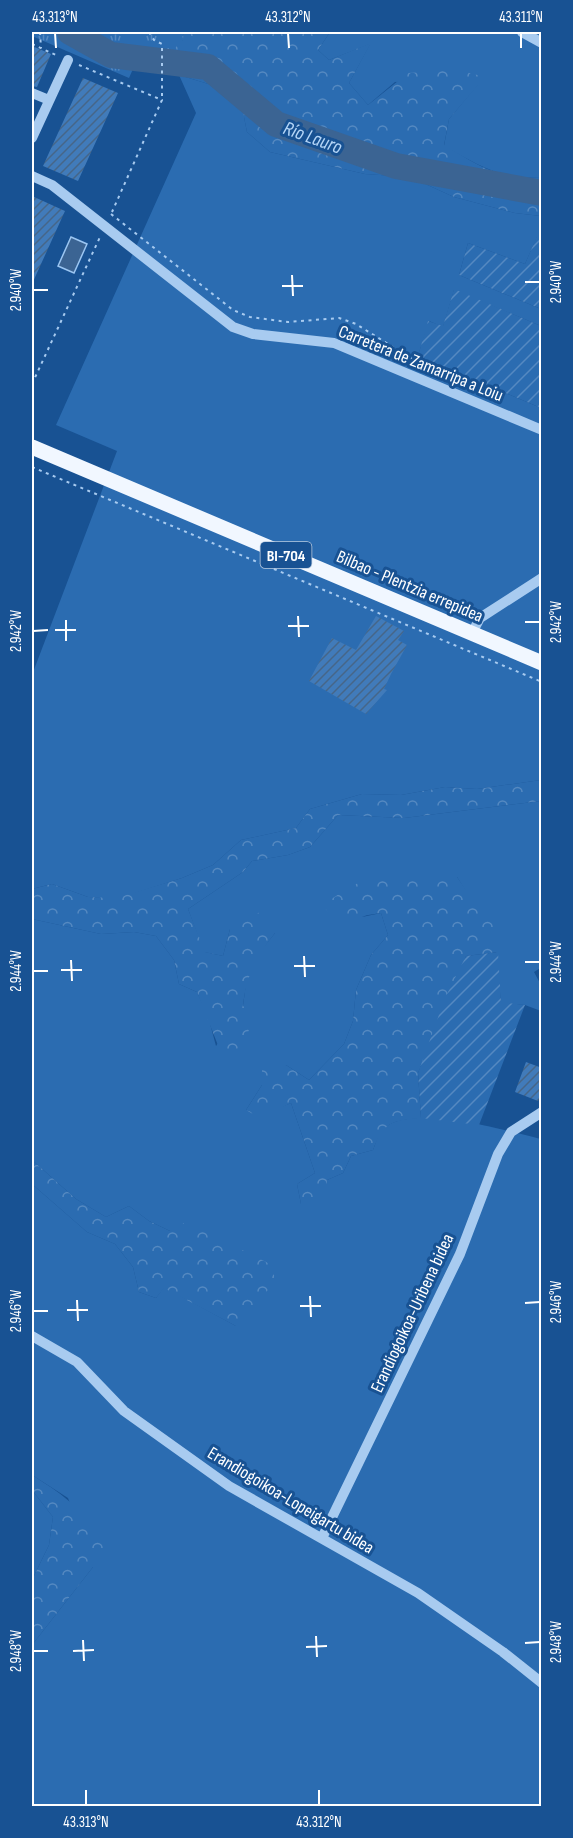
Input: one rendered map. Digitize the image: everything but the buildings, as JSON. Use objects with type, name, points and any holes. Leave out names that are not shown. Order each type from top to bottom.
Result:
[{"type":"main road","name":"Bilbao - Plentzia errepidea","points":[[32,447],[542,663]]},
{"type":"street","points":[[522,32],[542,44]]},
{"type":"street","points":[[32,138],[68,60]]},
{"type":"street","points":[[32,93],[49,100]]},
{"type":"street","name":"Carretera de Zamarripa a Loiu","points":[[32,176],[52,184],[233,327],[254,334],[334,343],[542,430]]},
{"type":"street","points":[[472,633],[480,618],[542,578]]},
{"type":"street","name":"Erandiogoikoa-Uribena bidea","points":[[322,1538],[460,1254],[498,1154],[511,1132],[542,1112]]},
{"type":"street","name":"Erandiogoikoa-Lopeigartu bidea","points":[[32,1336],[77,1362],[124,1411],[229,1486],[418,1593],[503,1652],[542,1683]]},
{"type":"path","points":[[40,32],[41,48]]},
{"type":"path","points":[[32,384],[162,100],[162,44],[154,40],[149,32]]},
{"type":"path","points":[[32,44],[162,100]]},
{"type":"path","points":[[111,214],[233,310],[250,317],[288,322],[339,318],[356,324],[417,362],[476,388]]},
{"type":"path","points":[[32,467],[542,682]]},
{"type":"green space","points":[[32,32],[184,32],[183,40],[175,48],[142,48],[129,78],[32,36]]},
{"type":"green space","points":[[184,32],[330,32],[318,50],[329,60],[371,43],[349,83],[368,105],[408,73],[458,70],[485,77],[449,119],[444,145],[479,165],[501,174],[541,177],[541,216],[515,213],[454,197],[410,177],[365,174],[270,152],[247,132],[243,112],[225,89],[179,75],[171,58],[142,48],[161,49],[183,40]]},
{"type":"green space","points":[[330,32],[541,32],[541,177],[502,174],[479,165],[444,146],[449,119],[484,77],[395,82],[368,105],[349,83],[370,44],[329,60],[318,50]]},
{"type":"green space","points":[[179,75],[225,89],[243,112],[247,132],[270,152],[365,174],[410,177],[454,197],[515,213],[541,216],[541,238],[537,237],[525,264],[468,243],[459,275],[541,309],[541,326],[454,290],[443,327],[429,321],[418,356],[541,408],[541,780],[477,789],[445,787],[401,795],[362,794],[310,809],[296,828],[241,840],[213,865],[182,878],[116,899],[88,897],[52,884],[32,889],[32,675],[117,451],[56,425],[196,113]]},
{"type":"green space","points":[[537,236],[541,238],[541,309],[459,275],[468,243],[525,264]]},
{"type":"green space","points":[[454,289],[541,326],[541,408],[418,356],[428,321],[443,326]]},
{"type":"green space","points":[[541,780],[541,801],[404,818],[338,815],[310,847],[288,855],[252,861],[243,872],[188,909],[205,952],[223,956],[230,929],[260,912],[275,933],[262,950],[249,976],[243,1006],[254,1017],[243,1045],[223,1058],[197,992],[179,984],[174,960],[156,936],[134,932],[101,934],[32,919],[32,889],[52,884],[88,897],[116,898],[182,878],[213,865],[241,840],[296,828],[310,809],[362,794],[401,795],[445,787],[477,789]]},
{"type":"green space","points":[[541,801],[542,967],[534,972],[541,985],[541,1011],[525,1005],[501,1003],[495,937],[457,877],[362,917],[381,913],[388,935],[371,955],[356,990],[353,1021],[344,1044],[309,1080],[286,1065],[262,1085],[246,1110],[276,1109],[291,1103],[315,1173],[297,1184],[301,1204],[327,1180],[343,1173],[351,1156],[373,1150],[381,1131],[397,1121],[437,1118],[483,1125],[541,1139],[541,1806],[32,1806],[32,1645],[93,1567],[68,1498],[32,1475],[32,1184],[87,1232],[115,1244],[133,1267],[139,1292],[156,1298],[164,1287],[236,1326],[170,1231],[149,1221],[129,1206],[106,1217],[76,1199],[32,1160],[32,919],[101,934],[134,932],[156,936],[174,960],[179,984],[197,992],[208,1016],[216,1046],[243,1006],[246,983],[255,958],[275,933],[230,929],[223,956],[204,952],[188,909],[243,872],[252,861],[288,855],[310,847],[338,815],[404,818]]},
{"type":"green space","points":[[415,873],[457,877],[477,906],[492,912],[498,952],[466,956],[418,1073],[421,1118],[390,1124],[381,1133],[373,1150],[351,1156],[343,1173],[327,1180],[324,1204],[301,1204],[297,1184],[315,1173],[291,1103],[260,1118],[246,1110],[262,1085],[262,1068],[286,1065],[309,1080],[344,1044],[353,1021],[356,990],[371,955],[388,935],[381,913],[336,920],[322,905],[350,887],[377,874]]},
{"type":"green space","points":[[498,952],[501,1002],[525,1005],[479,1125],[421,1118],[418,1073],[445,998],[466,956]]},
{"type":"green space","points":[[32,1160],[76,1199],[106,1217],[129,1206],[149,1221],[170,1231],[186,1222],[270,1264],[276,1281],[236,1326],[164,1288],[156,1298],[139,1292],[133,1267],[115,1244],[87,1232],[32,1184]]},
{"type":"green space","points":[[32,1475],[73,1505],[105,1544],[93,1567],[32,1645],[32,1580],[49,1545],[53,1517],[32,1490]]},
{"type":"green space","points":[[32,1490],[53,1517],[49,1545],[32,1580]]},
{"type":"shaded area","points":[[71,237],[87,244],[74,273],[58,266]]},
{"type":"waterway","name":"Río Lauro","points":[[70,32],[111,55],[208,67],[276,124],[396,166],[542,193]]}]
